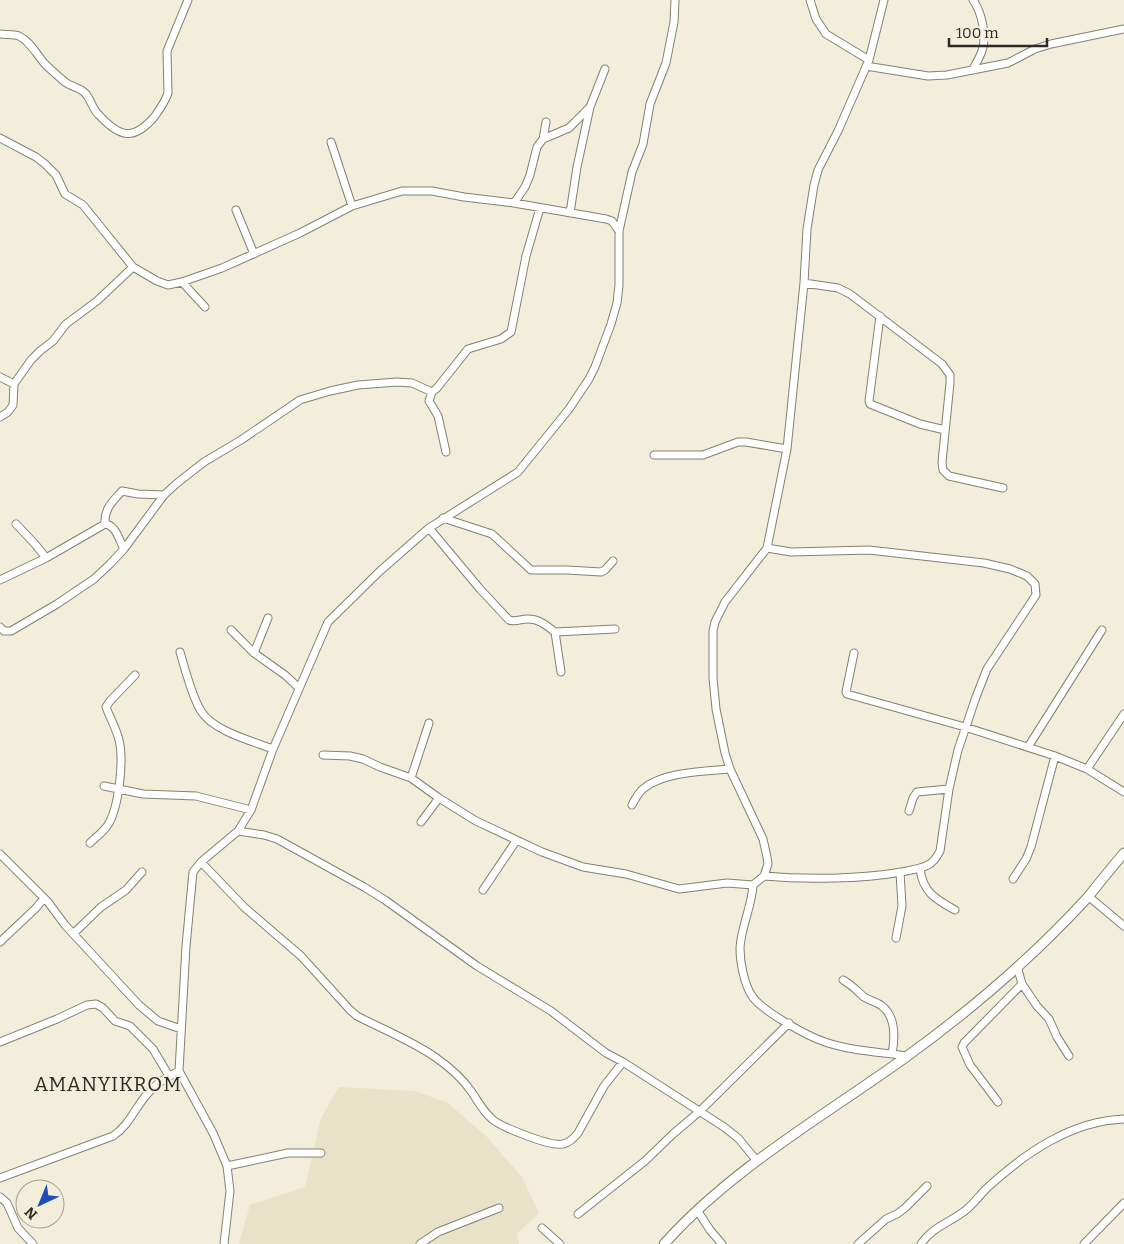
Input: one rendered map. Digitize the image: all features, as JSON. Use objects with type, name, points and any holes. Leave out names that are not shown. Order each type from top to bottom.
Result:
[{"type":"street","points":[[0,34],[14,35],[25,40],[46,65],[65,82],[84,92],[95,111],[104,121],[118,131],[128,134],[135,133],[143,129],[150,122],[166,99],[168,93],[167,51],[188,0]]},
{"type":"street","points":[[224,1244],[230,1191],[226,1166],[213,1133],[179,1072],[192,872],[238,831],[250,810],[299,688],[326,627],[334,615],[429,528],[518,472],[564,416],[589,380],[601,353],[617,304],[620,286],[619,231],[632,172],[642,144],[650,104],[666,63],[674,22],[675,0]]},
{"type":"street","points":[[810,0],[816,19],[826,34],[868,63],[928,76],[947,75],[1008,63],[1051,44],[1124,28]]},
{"type":"street","points":[[323,755],[350,756],[363,759],[412,778],[439,798],[476,821],[542,852],[583,866],[626,874],[670,887],[680,888],[726,883],[753,885],[764,876],[768,864],[763,839],[730,769],[716,709],[713,678],[713,631],[724,602],[767,548],[787,449],[804,283],[807,229],[816,177],[868,63],[884,0]]},
{"type":"street","points":[[973,69],[982,51],[984,41],[977,2]]},
{"type":"street","points":[[570,213],[577,167],[590,106],[605,69]]},
{"type":"street","points":[[543,138],[569,128],[590,106]]},
{"type":"street","points":[[514,202],[527,182],[537,147],[543,138],[546,122]]},
{"type":"street","points":[[0,138],[36,157],[52,170],[65,194],[83,205],[133,266],[168,285],[222,268],[300,233],[352,206],[388,194],[410,190],[432,191],[464,197],[514,202],[606,219],[612,221],[619,231]]},
{"type":"street","points":[[331,142],[352,206]]},
{"type":"street","points":[[446,452],[438,416],[429,401],[432,392],[468,348],[501,339],[511,332],[526,256],[540,208]]},
{"type":"street","points":[[236,210],[254,254]]},
{"type":"street","points":[[0,417],[8,412],[13,405],[14,384],[31,360],[53,341],[66,324],[97,300],[133,266]]},
{"type":"street","points":[[182,282],[205,308]]},
{"type":"street","points":[[804,283],[820,284],[844,291],[931,354],[946,369],[950,375],[950,383],[942,462],[944,472],[949,476],[1003,488]]},
{"type":"street","points":[[880,316],[870,404],[920,424],[945,430]]},
{"type":"street","points":[[0,377],[14,384]]},
{"type":"street","points":[[0,627],[4,631],[9,632],[57,604],[94,578],[124,549],[164,495],[204,462],[241,440],[300,400],[358,385],[398,382],[412,384],[432,392]]},
{"type":"street","points":[[654,455],[703,455],[738,442],[787,449]]},
{"type":"street","points":[[105,524],[107,508],[122,491],[164,495]]},
{"type":"street","points":[[443,518],[492,534],[531,570],[601,572],[613,561]]},
{"type":"street","points":[[16,524],[46,558]]},
{"type":"street","points":[[0,580],[46,558],[105,524],[110,524],[113,527],[124,549]]},
{"type":"street","points":[[429,528],[480,589],[509,620],[516,622],[526,619],[536,620],[555,632],[615,629]]},
{"type":"street","points":[[764,876],[858,877],[920,869],[930,865],[936,859],[940,851],[949,789],[965,727],[987,669],[1036,595],[1035,584],[1027,576],[1010,569],[984,563],[856,549],[797,552],[767,548]]},
{"type":"street","points":[[254,653],[268,618]]},
{"type":"street","points":[[231,630],[254,653],[286,675],[299,688]]},
{"type":"street","points":[[1028,747],[1102,630]]},
{"type":"street","points":[[555,632],[561,672]]},
{"type":"street","points":[[180,652],[201,712],[208,720],[223,729],[273,749]]},
{"type":"street","points":[[854,653],[847,694],[965,727],[1055,756],[1087,769],[1124,792]]},
{"type":"street","points":[[90,843],[108,824],[118,789],[122,757],[117,732],[106,707],[110,700],[135,676]]},
{"type":"street","points":[[1087,769],[1124,714]]},
{"type":"street","points":[[412,778],[429,722]]},
{"type":"street","points":[[1013,878],[1031,847],[1055,756]]},
{"type":"street","points":[[632,805],[643,789],[664,779],[686,774],[730,769]]},
{"type":"street","points":[[104,786],[159,795],[196,796],[250,810]]},
{"type":"street","points":[[909,811],[913,798],[918,792],[949,789]]},
{"type":"street","points":[[422,822],[439,798]]},
{"type":"street","points":[[238,831],[277,839],[364,887],[477,966],[550,1011],[606,1054],[624,1062],[700,1111],[738,1138],[757,1161]]},
{"type":"street","points":[[484,890],[516,841]]},
{"type":"street","points":[[664,1244],[697,1210],[757,1161],[907,1056],[959,1017],[1052,934],[1088,896],[1124,853]]},
{"type":"street","points":[[0,854],[44,898],[73,934],[139,1005],[154,1019],[163,1024],[181,1029]]},
{"type":"street","points":[[201,862],[244,907],[301,956],[350,1010],[362,1019],[422,1049],[439,1060],[465,1083],[479,1104],[493,1120],[506,1128],[553,1144],[564,1144],[573,1139],[604,1086],[624,1062]]},
{"type":"street","points":[[920,869],[921,881],[935,899],[955,910]]},
{"type":"street","points":[[73,934],[101,907],[126,890],[142,872]]},
{"type":"street","points":[[896,938],[902,906],[900,872]]},
{"type":"street","points":[[753,885],[753,896],[740,948],[744,976],[753,997],[765,1008],[807,1034],[825,1042],[907,1056]]},
{"type":"street","points":[[1088,896],[1124,926]]},
{"type":"street","points":[[0,942],[44,898]]},
{"type":"street","points":[[1017,966],[1022,984],[1037,1006],[1049,1019],[1057,1037],[1069,1056]]},
{"type":"street","points":[[843,980],[852,985],[866,999],[881,1006],[888,1012],[893,1024],[895,1040],[892,1054]]},
{"type":"street","points":[[998,1102],[970,1065],[962,1047],[964,1042],[1022,984]]},
{"type":"street","points":[[0,1042],[87,1005],[96,1004],[115,1021],[130,1026],[153,1049],[169,1076]]},
{"type":"street","points":[[578,1214],[646,1161],[700,1111],[789,1023]]},
{"type":"street","points":[[0,1178],[113,1136],[129,1121],[150,1090],[169,1076],[179,1072]]},
{"type":"street","points":[[921,1244],[932,1232],[964,1212],[1016,1162],[1034,1150],[1056,1137],[1086,1126],[1114,1119],[1124,1119]]},
{"type":"street","points":[[226,1166],[288,1152],[321,1152]]},
{"type":"street","points":[[858,1244],[886,1219],[905,1208],[927,1186]]},
{"type":"street","points":[[0,1197],[7,1203],[18,1228],[33,1244]]},
{"type":"street","points":[[1084,1244],[1124,1203]]},
{"type":"street","points":[[420,1244],[438,1232],[499,1208]]},
{"type":"street","points":[[697,1210],[718,1243]]},
{"type":"street","points":[[542,1228],[560,1244]]},
{"type":"shaded area","points":[[339,1087],[415,1091],[448,1103],[486,1136],[522,1177],[539,1213],[517,1234],[519,1244],[239,1244],[250,1205],[305,1187],[321,1118]]},
{"type":"district","name":"AMANYIKROM","points":[[108,1084]]}]
